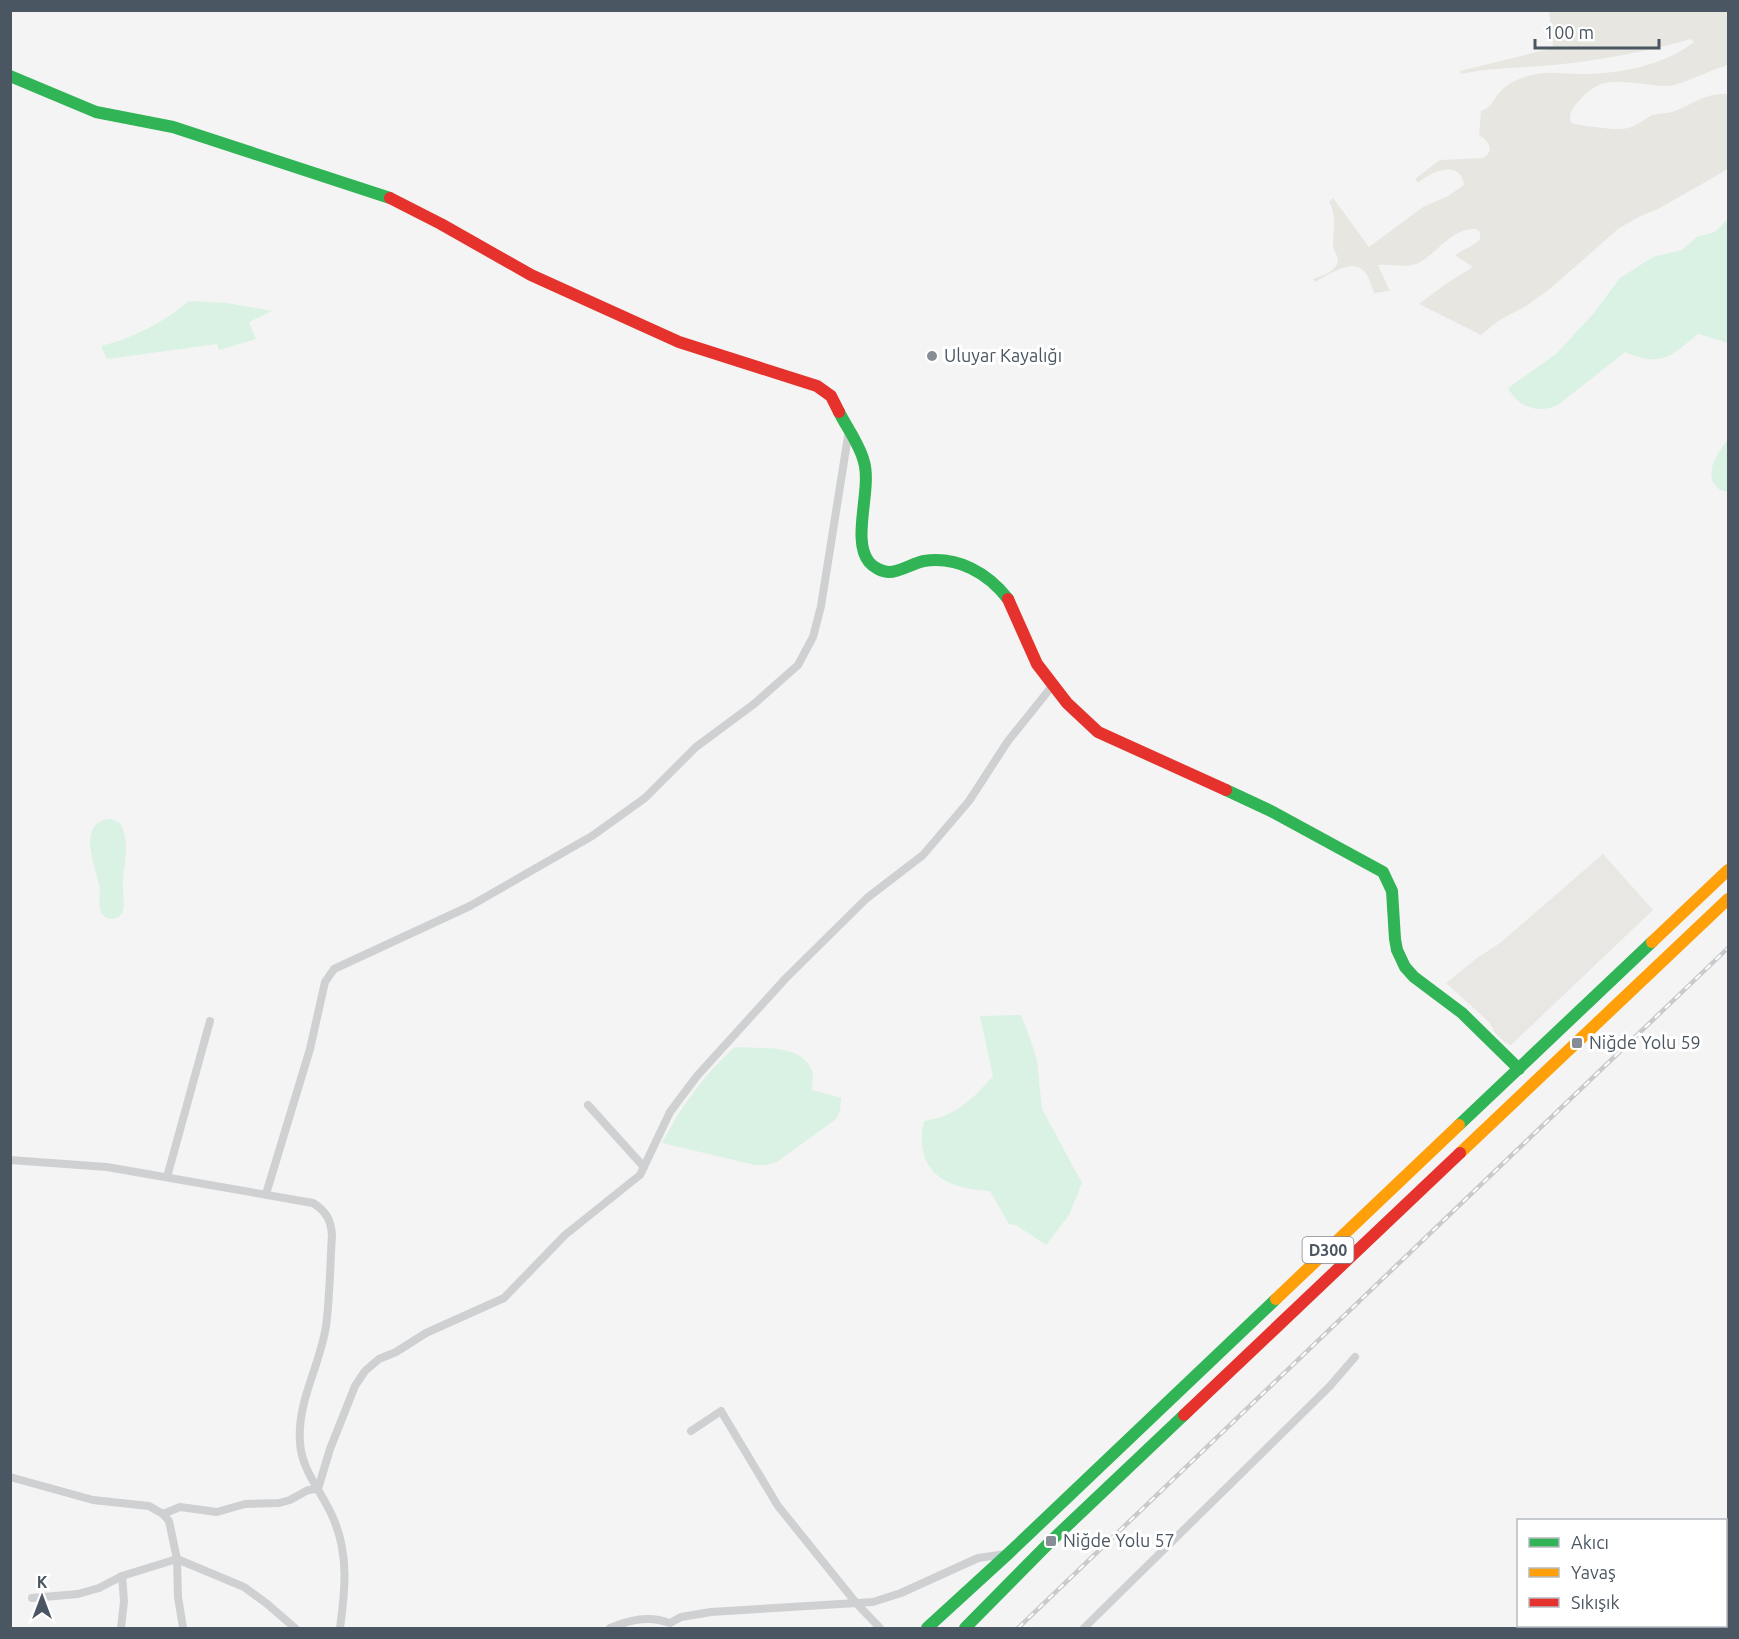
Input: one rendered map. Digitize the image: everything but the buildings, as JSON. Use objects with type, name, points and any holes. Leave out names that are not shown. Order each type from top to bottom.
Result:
[{"type":"main road","points":[[10,76],[96,112],[173,127],[389,198],[441,224],[531,275],[679,342],[817,386],[831,396],[864,461],[867,487],[861,512],[864,552],[868,561],[876,568],[889,572],[924,561],[952,561],[975,569],[997,585],[1008,601],[1037,664],[1067,703],[1098,732],[1271,811],[1383,872],[1391,884],[1395,946],[1401,962],[1413,978],[1442,997],[1519,1069]]},
{"type":"main road","name":"D300","points":[[927,1629],[1728,870]]},
{"type":"main road","name":"D300","points":[[965,1629],[1051,1541],[1728,899]]},
{"type":"street","points":[[266,1194],[310,1049],[325,982],[334,969],[470,906],[592,836],[645,798],[696,747],[754,704],[798,665],[813,637],[821,606],[849,430]]},
{"type":"street","points":[[318,1489],[330,1449],[355,1386],[365,1371],[379,1359],[396,1352],[426,1333],[504,1298],[565,1235],[640,1175],[670,1112],[697,1076],[755,1010],[867,898],[923,855],[969,801],[1008,741],[1053,685]]},
{"type":"street","points":[[168,1177],[210,1021]]},
{"type":"street","points":[[588,1105],[644,1167]]},
{"type":"street","points":[[10,1160],[107,1167],[313,1203],[321,1209],[331,1225],[326,1328],[300,1420],[300,1444],[304,1464],[335,1521],[345,1564],[340,1629]]},
{"type":"street","points":[[1084,1629],[1330,1386],[1355,1357]]},
{"type":"street","points":[[691,1431],[721,1411],[778,1506],[880,1629]]},
{"type":"street","points":[[10,1477],[93,1500],[149,1506],[163,1514],[169,1521],[177,1559],[178,1596],[183,1629]]},
{"type":"street","points":[[163,1514],[180,1507],[217,1512],[245,1504],[279,1503],[308,1490],[318,1489]]},
{"type":"street","points":[[670,1623],[681,1617],[711,1612],[857,1604],[880,1600],[902,1593],[978,1558],[1009,1553]]},
{"type":"street","points":[[32,1598],[78,1594],[99,1588],[122,1576],[177,1559],[244,1587],[266,1603],[291,1628]]},
{"type":"street","points":[[121,1629],[124,1601],[122,1576]]},
{"type":"street","points":[[610,1629],[638,1619],[657,1619],[679,1629]]},
{"type":"shaded area","points":[[1603,854],[1653,910],[1511,1045],[1506,1043],[1495,1033],[1490,1023],[1446,983],[1500,943]]},
{"type":"green space","points":[[1728,219],[1728,343],[1698,334],[1673,354],[1657,359],[1637,357],[1625,352],[1558,405],[1551,408],[1529,407],[1512,395],[1508,388],[1556,354],[1594,313],[1620,278],[1653,257],[1682,250],[1697,237],[1715,232]]},
{"type":"green space","points":[[189,301],[227,303],[272,311],[249,322],[256,339],[219,350],[217,344],[107,359],[101,346],[147,329]]},
{"type":"green space","points":[[1728,440],[1728,492],[1720,490],[1714,484],[1711,472],[1717,455]]},
{"type":"green space","points":[[111,819],[120,823],[126,844],[123,910],[118,917],[113,919],[105,917],[100,909],[99,884],[90,845],[94,827],[100,822]]},
{"type":"green space","points":[[1021,1015],[1037,1061],[1042,1109],[1082,1183],[1069,1215],[1046,1245],[1016,1225],[1009,1224],[990,1191],[959,1186],[946,1181],[928,1165],[923,1153],[924,1121],[954,1111],[979,1092],[993,1076],[980,1016]]},
{"type":"green space","points":[[735,1047],[778,1049],[799,1056],[807,1062],[812,1071],[812,1090],[841,1098],[840,1111],[836,1119],[777,1162],[766,1165],[755,1165],[662,1143],[694,1092]]},
{"type":"sand","points":[[1549,11],[1728,11],[1728,65],[1668,86],[1624,82],[1599,85],[1578,101],[1570,118],[1572,123],[1580,125],[1612,129],[1626,128],[1655,114],[1672,112],[1705,97],[1728,94],[1728,169],[1660,208],[1619,228],[1551,288],[1526,306],[1498,321],[1481,335],[1419,304],[1473,267],[1455,255],[1480,239],[1480,232],[1476,229],[1459,232],[1416,264],[1378,265],[1390,291],[1374,293],[1367,275],[1362,269],[1356,267],[1342,268],[1315,282],[1313,279],[1330,271],[1338,262],[1333,246],[1333,212],[1329,202],[1333,198],[1369,247],[1423,207],[1448,196],[1464,185],[1462,177],[1457,172],[1445,170],[1437,172],[1418,183],[1415,179],[1440,160],[1483,158],[1487,155],[1489,146],[1486,140],[1479,135],[1481,111],[1490,106],[1509,84],[1524,77],[1542,73],[1597,74],[1641,67],[1669,57],[1694,42],[1691,39],[1587,61],[1461,74],[1460,71],[1553,48]]},
{"type":"railway","points":[[1018,1628],[1728,948]]},
{"type":"traffic: fast","points":[[10,76],[96,112],[173,127],[390,198]]},
{"type":"traffic: fast","points":[[839,412],[864,462],[866,486],[862,541],[869,562],[878,569],[889,572],[924,561],[949,561],[982,574],[1008,599]]},
{"type":"traffic: fast","points":[[1226,790],[1271,811],[1383,872],[1392,891],[1395,939],[1397,950],[1405,967],[1414,977],[1462,1013],[1519,1069]]},
{"type":"traffic: fast","points":[[1459,1125],[1652,942]]},
{"type":"traffic: fast","points":[[927,1628],[1276,1299]]},
{"type":"traffic: fast","points":[[965,1628],[1051,1541],[1184,1415]]},
{"type":"traffic: slow","points":[[1652,942],[1728,870]]},
{"type":"traffic: slow","points":[[1460,1153],[1728,899]]},
{"type":"traffic: slow","points":[[1276,1299],[1459,1125]]},
{"type":"traffic: jam","points":[[390,198],[531,275],[679,342],[817,386],[831,396],[839,412]]},
{"type":"traffic: jam","points":[[1008,599],[1037,664],[1067,703],[1098,732],[1226,790]]},
{"type":"traffic: jam","points":[[1184,1415],[1460,1153]]},
{"type":"place","name":"Uluyar Kayalığı","points":[[932,356]]},
{"type":"place","name":"Niğde Yolu 59","points":[[1577,1043]]},
{"type":"place","name":"Niğde Yolu 57","points":[[1051,1541]]}]
